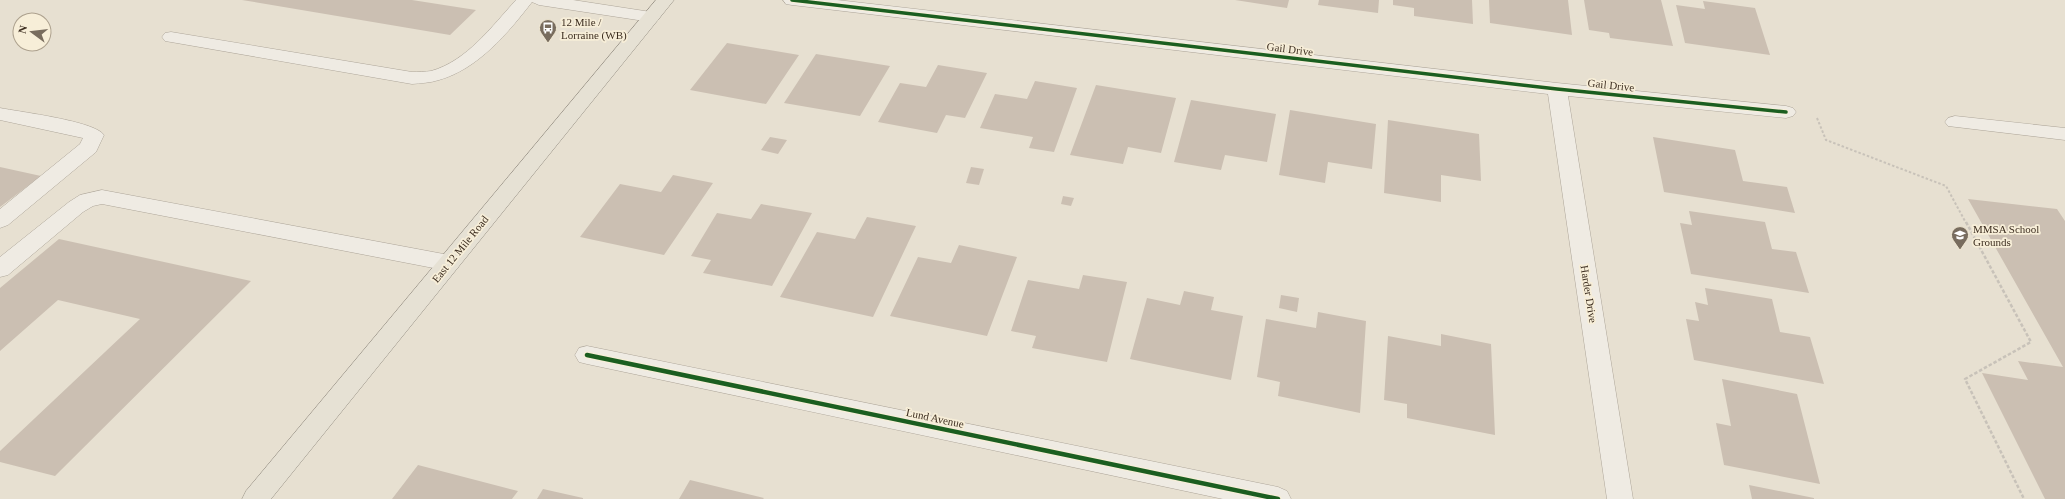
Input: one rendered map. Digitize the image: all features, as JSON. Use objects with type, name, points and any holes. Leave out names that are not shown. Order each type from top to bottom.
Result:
[{"type":"main road","name":"East 12 Mile Road","points":[[255,499],[665,0]]},
{"type":"street","points":[[171,36],[412,78],[433,76],[455,68],[474,54],[525,0]]},
{"type":"street","points":[[539,0],[651,17]]},
{"type":"street","name":"Gail Drive","points":[[792,0],[1557,89],[1786,112]]},
{"type":"street","name":"Harder Drive","points":[[1557,89],[1620,499]]},
{"type":"street","points":[[0,114],[84,130],[94,135],[89,147],[0,220]]},
{"type":"street","points":[[1955,122],[2065,134]]},
{"type":"street","points":[[0,270],[76,207],[87,200],[102,197],[449,262]]},
{"type":"street","name":"Lund Avenue","points":[[588,355],[1278,499]]},
{"type":"path","points":[[1815,113],[1826,140],[1946,186],[2031,342],[1965,379],[2024,499]]},
{"type":"building","points":[[242,0],[412,0],[476,10],[450,35]]},
{"type":"building","points":[[1235,0],[1289,0],[1287,8]]},
{"type":"building","points":[[1319,0],[1379,0],[1378,13],[1318,5]]},
{"type":"building","points":[[1393,0],[1472,0],[1473,24],[1414,16],[1414,8],[1393,5]]},
{"type":"building","points":[[1489,0],[1568,0],[1572,35],[1490,23]]},
{"type":"building","points":[[1584,0],[1661,0],[1673,46],[1610,38],[1609,33],[1589,30]]},
{"type":"building","points":[[1703,1],[1755,8],[1770,55],[1685,43],[1676,5],[1705,9]]},
{"type":"building","points":[[727,43],[799,55],[766,104],[690,90]]},
{"type":"building","points":[[816,54],[890,66],[860,116],[784,103]]},
{"type":"building","points":[[938,65],[987,73],[965,118],[946,115],[937,133],[878,122],[900,83],[926,87]]},
{"type":"building","points":[[1035,81],[1077,88],[1054,152],[1029,148],[1033,137],[980,128],[995,94],[1027,99]]},
{"type":"building","points":[[1096,85],[1176,98],[1161,153],[1128,147],[1123,164],[1070,155]]},
{"type":"building","points":[[1191,100],[1276,114],[1267,162],[1225,155],[1221,170],[1174,162]]},
{"type":"building","points":[[1290,110],[1376,124],[1372,169],[1328,162],[1325,183],[1279,175]]},
{"type":"building","points":[[1388,120],[1479,134],[1481,181],[1441,175],[1441,202],[1384,193]]},
{"type":"building","points":[[770,137],[787,140],[778,154],[761,150]]},
{"type":"building","points":[[1653,137],[1735,150],[1743,181],[1787,187],[1795,213],[1664,192]]},
{"type":"building","points":[[0,167],[41,176],[0,207]]},
{"type":"building","points":[[971,167],[984,169],[979,185],[966,183]]},
{"type":"building","points":[[673,175],[713,183],[664,255],[580,237],[620,184],[661,192]]},
{"type":"building","points":[[1063,196],[1074,198],[1071,206],[1061,204]]},
{"type":"building","points":[[1968,199],[2057,209],[2065,221],[2065,499],[2045,499],[1982,373],[2028,380],[2018,361],[2063,367]]},
{"type":"building","points":[[761,204],[812,213],[772,286],[703,273],[711,260],[691,256],[717,213],[751,219]]},
{"type":"building","points":[[1689,211],[1765,222],[1772,249],[1796,252],[1809,293],[1691,274],[1680,223],[1692,225]]},
{"type":"building","points":[[867,217],[916,226],[873,317],[780,297],[817,232],[855,239]]},
{"type":"building","points":[[59,239],[251,281],[55,476],[0,462],[0,451],[140,319],[58,300],[0,351],[0,288]]},
{"type":"building","points":[[959,245],[1017,257],[987,336],[890,316],[918,257],[951,263]]},
{"type":"building","points":[[1083,275],[1127,282],[1107,362],[1032,348],[1036,336],[1011,331],[1028,280],[1079,289]]},
{"type":"building","points":[[1705,288],[1772,299],[1780,332],[1810,337],[1824,384],[1694,360],[1686,319],[1699,321],[1695,302],[1708,305]]},
{"type":"building","points":[[1184,291],[1214,297],[1211,310],[1243,316],[1231,380],[1130,359],[1147,298],[1180,305]]},
{"type":"building","points":[[1281,295],[1299,298],[1297,312],[1279,308]]},
{"type":"building","points":[[1318,312],[1366,321],[1360,413],[1278,396],[1280,382],[1257,377],[1266,319],[1316,328]]},
{"type":"building","points":[[1441,334],[1491,344],[1495,435],[1407,418],[1407,404],[1384,400],[1388,336],[1441,346]]},
{"type":"building","points":[[1722,379],[1797,394],[1820,484],[1724,465],[1716,423],[1731,426]]},
{"type":"building","points":[[418,465],[518,491],[512,499],[392,499]]},
{"type":"building","points":[[690,480],[764,498],[679,499]]},
{"type":"building","points":[[1749,485],[1814,498],[1814,499],[1752,499]]},
{"type":"building","points":[[543,489],[583,498],[583,499],[537,499]]},
{"type":"cycle path","points":[[792,0],[1557,89],[1786,112]]},
{"type":"cycle path","points":[[587,355],[1278,499]]},
{"type":"place","name":"12 Mile / Lorraine (WB)","points":[[548,43]]},
{"type":"place","name":"MMSA School Grounds","points":[[1960,250]]}]
